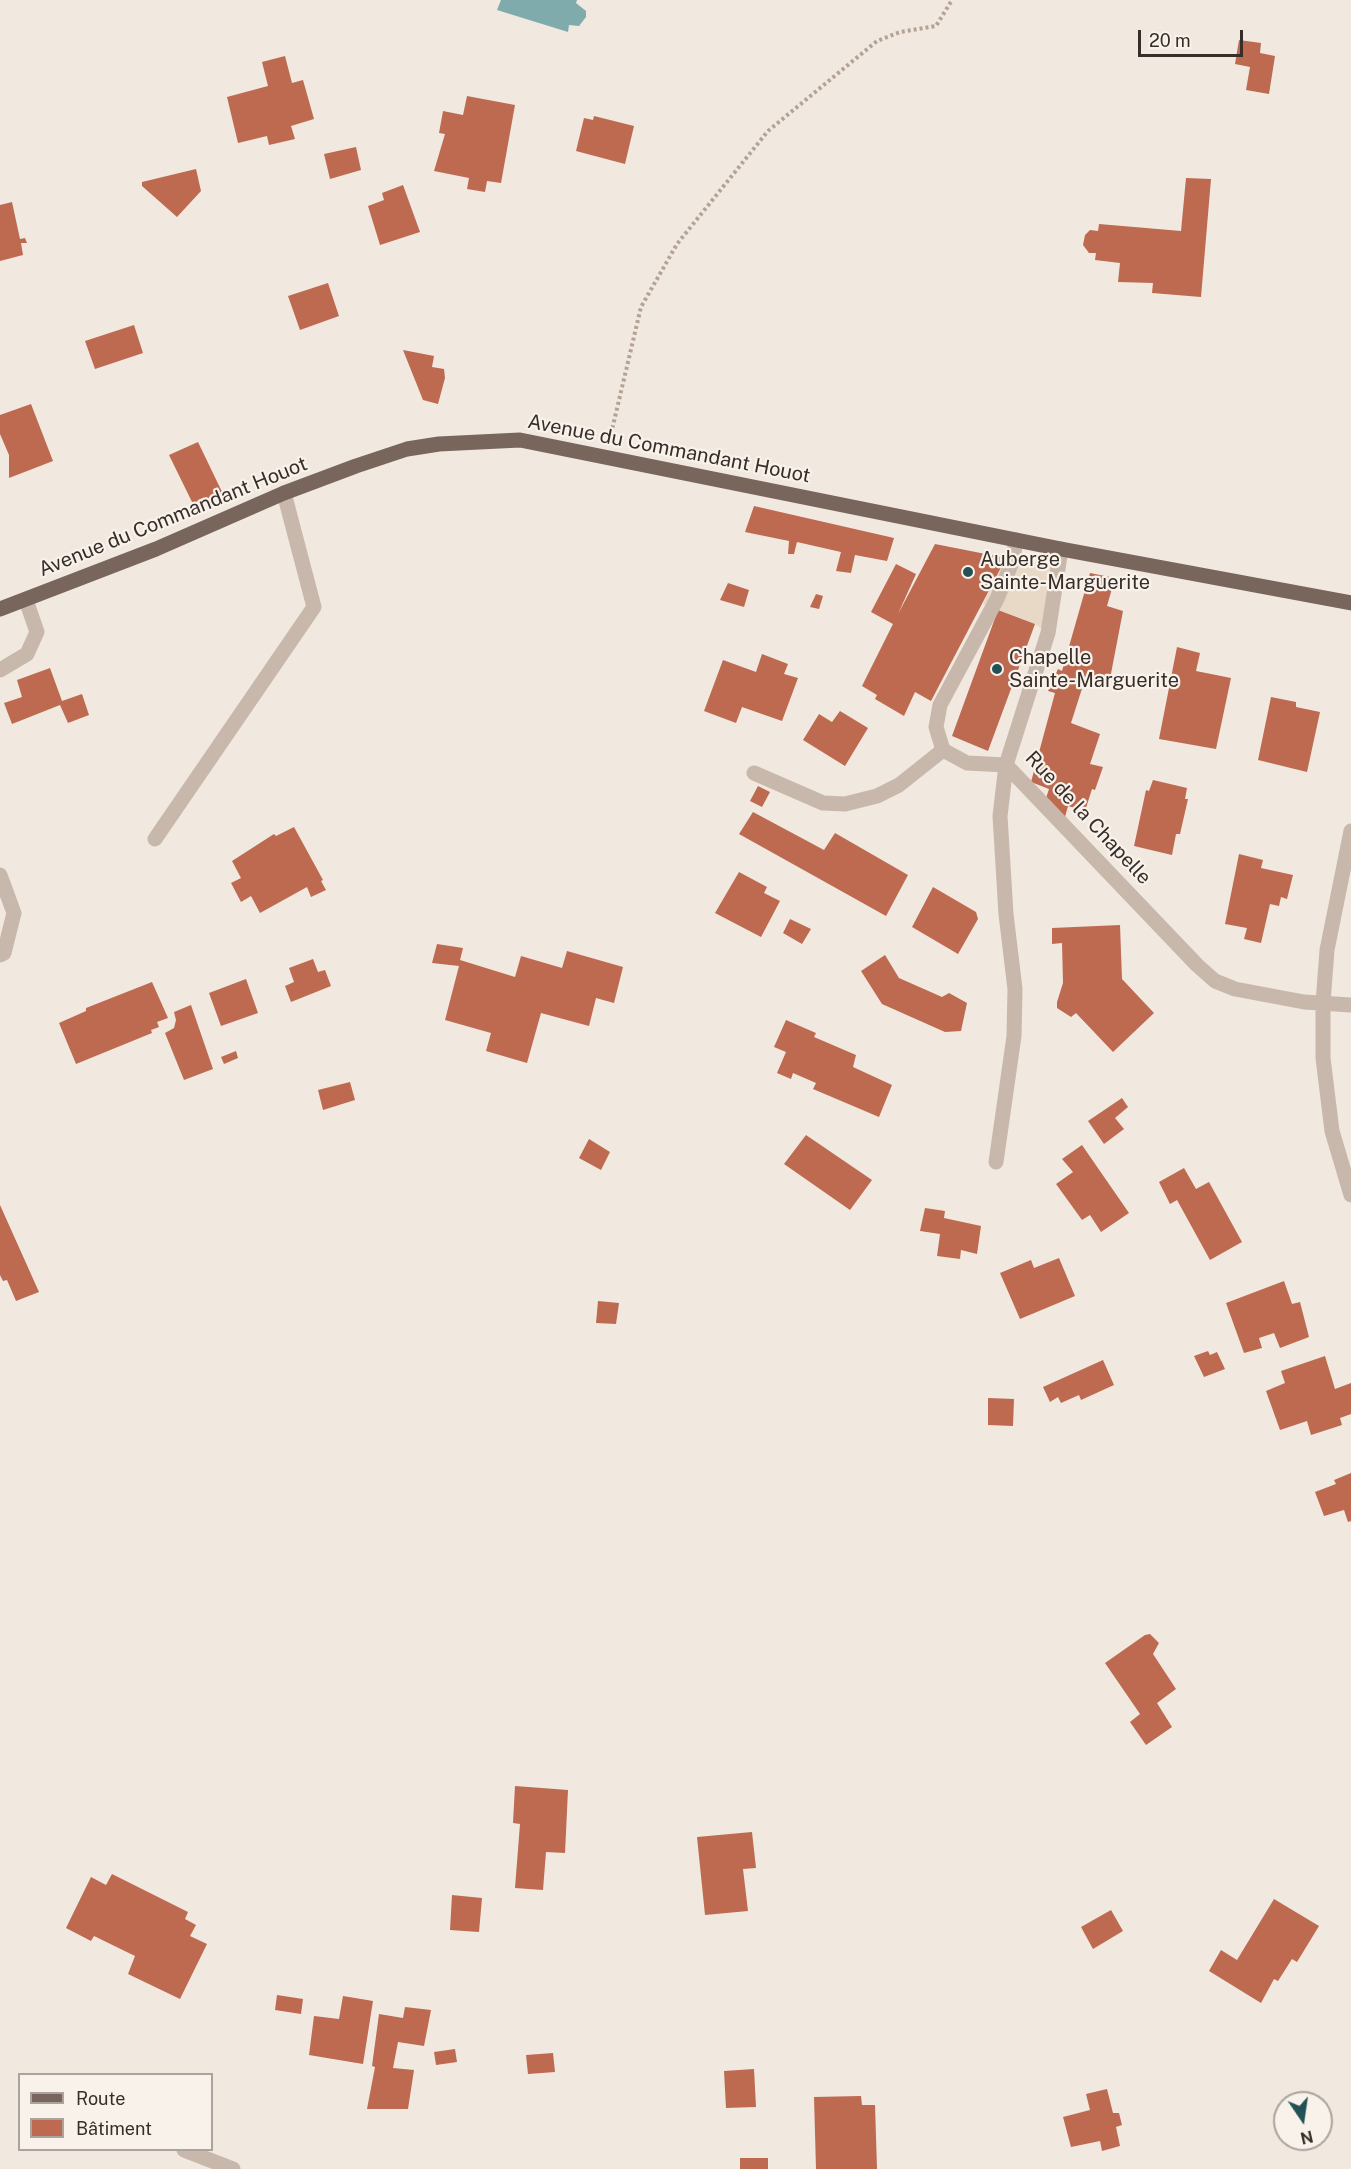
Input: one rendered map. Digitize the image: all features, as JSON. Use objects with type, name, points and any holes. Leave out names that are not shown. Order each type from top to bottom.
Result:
[{"type":"main road","name":"Avenue du Commandant Houot","points":[[0,609],[156,549],[284,493],[407,449],[439,444],[520,440],[1061,549],[1351,603]]},
{"type":"street","points":[[155,839],[314,607],[284,493]]},
{"type":"street","points":[[996,1162],[1014,1036],[1015,989],[1006,914],[1000,816],[1006,765],[967,763],[943,750],[936,727],[940,705],[997,599],[1013,560],[1016,540]]},
{"type":"street","name":"Rue de la Chapelle","points":[[1061,549],[1048,633],[1006,765],[1197,965],[1215,981],[1235,989],[1323,1003],[1351,1005]]},
{"type":"street","points":[[0,670],[27,654],[37,632],[26,600]]},
{"type":"street","points":[[754,773],[823,803],[845,804],[877,796],[899,785],[943,750]]},
{"type":"street","points":[[1351,831],[1328,950],[1323,1003],[1323,1058],[1332,1131],[1351,1195]]},
{"type":"street","points":[[0,875],[14,913],[4,953],[0,955]]},
{"type":"street","points":[[187,2151],[233,2169]]},
{"type":"path","points":[[606,456],[641,307],[677,244],[768,131],[877,40],[900,32],[936,26],[952,0]]},
{"type":"shaded area","points":[[1006,558],[1059,566],[1048,633],[1035,624],[983,604]]},
{"type":"water","points":[[501,0],[577,0],[576,3],[586,11],[586,17],[579,26],[569,25],[568,32],[497,10]]},
{"type":"building","points":[[1239,40],[1261,43],[1260,53],[1275,56],[1269,94],[1246,90],[1250,67],[1235,64]]},
{"type":"building","points":[[285,56],[292,83],[303,80],[314,119],[291,126],[295,139],[269,145],[267,136],[238,143],[227,97],[268,86],[262,62]]},
{"type":"building","points":[[467,96],[515,105],[501,183],[487,181],[485,192],[467,189],[469,178],[434,171],[445,134],[439,133],[443,111],[463,115]]},
{"type":"building","points":[[594,116],[634,126],[625,164],[576,151],[584,118],[593,120]]},
{"type":"building","points":[[356,147],[361,170],[330,179],[324,154]]},
{"type":"building","points":[[196,169],[201,191],[177,217],[142,186],[142,182]]},
{"type":"building","points":[[1186,178],[1211,179],[1201,297],[1152,293],[1153,283],[1118,282],[1120,263],[1095,260],[1096,253],[1089,253],[1083,245],[1085,235],[1090,230],[1098,231],[1099,224],[1181,231]]},
{"type":"building","points":[[403,185],[420,232],[380,245],[368,206],[384,200],[382,193]]},
{"type":"building","points":[[12,202],[20,239],[25,238],[27,243],[21,243],[23,255],[0,261],[0,205]]},
{"type":"building","points":[[328,283],[339,316],[300,330],[288,296]]},
{"type":"building","points":[[134,325],[143,353],[95,369],[85,341]]},
{"type":"building","points":[[403,350],[434,356],[432,367],[444,369],[445,378],[438,404],[423,400]]},
{"type":"building","points":[[31,404],[53,461],[9,478],[9,455],[0,434],[0,415]]},
{"type":"building","points":[[198,442],[224,496],[194,506],[169,455]]},
{"type":"building","points":[[754,506],[894,538],[887,561],[855,555],[851,573],[836,571],[841,552],[797,542],[794,554],[788,554],[789,541],[745,532]]},
{"type":"building","points":[[935,544],[1006,558],[931,701],[915,692],[904,716],[875,699],[877,695],[862,686],[893,624],[871,612],[896,564],[916,574],[898,614]]},
{"type":"building","points":[[1090,573],[1115,578],[1107,606],[1123,611],[1109,684],[1086,676],[1071,723],[1100,734],[1090,764],[1103,767],[1095,790],[1092,789],[1085,811],[1068,806],[1065,817],[1046,798],[1049,789],[1031,782],[1055,693],[1048,691],[1058,669],[1062,671]]},
{"type":"building","points":[[728,583],[749,590],[744,607],[720,600]]},
{"type":"building","points":[[816,594],[823,596],[819,609],[810,607]]},
{"type":"building","name":"Chapelle Sainte-Marguerite","points":[[998,610],[1035,624],[988,751],[952,736]]},
{"type":"building","points":[[1177,647],[1200,653],[1196,671],[1231,678],[1216,749],[1159,739]]},
{"type":"building","points":[[762,654],[788,664],[784,674],[798,678],[782,721],[742,707],[736,723],[704,711],[723,660],[756,672]]},
{"type":"building","points":[[50,668],[62,701],[82,694],[89,715],[68,723],[60,705],[12,724],[4,703],[22,697],[17,680]]},
{"type":"building","points":[[1271,697],[1296,702],[1296,707],[1320,712],[1307,772],[1258,760]]},
{"type":"building","points":[[840,711],[868,728],[845,766],[803,740],[819,714],[832,722]]},
{"type":"building","points":[[1153,780],[1187,788],[1185,799],[1188,799],[1180,834],[1176,834],[1172,855],[1134,846],[1146,790],[1149,791]]},
{"type":"building","points":[[758,786],[770,792],[762,807],[750,801]]},
{"type":"building","points":[[753,812],[824,850],[835,833],[908,875],[886,916],[739,834]]},
{"type":"building","points":[[294,827],[323,880],[321,881],[326,890],[311,897],[307,887],[260,913],[251,896],[241,902],[231,883],[241,878],[232,861],[274,834],[276,836]]},
{"type":"building","points":[[1239,854],[1263,860],[1261,868],[1293,875],[1287,899],[1281,897],[1279,906],[1270,904],[1261,943],[1244,939],[1247,928],[1225,924]]},
{"type":"building","points":[[739,872],[767,887],[764,893],[780,901],[761,937],[715,913]]},
{"type":"building","points":[[933,887],[976,912],[978,919],[958,954],[912,927]]},
{"type":"building","points":[[790,919],[811,929],[802,944],[783,933]]},
{"type":"building","points":[[1120,925],[1122,979],[1154,1013],[1113,1052],[1076,1013],[1071,1017],[1057,1008],[1063,983],[1062,943],[1052,944],[1052,928]]},
{"type":"building","points":[[437,944],[463,948],[460,960],[515,977],[521,956],[562,968],[567,951],[623,967],[614,1003],[596,998],[589,1026],[541,1013],[527,1063],[486,1051],[491,1033],[445,1020],[459,966],[432,963]]},
{"type":"building","points":[[885,955],[899,978],[942,997],[949,993],[967,1003],[961,1031],[945,1032],[882,1004],[861,971]]},
{"type":"building","points":[[313,959],[318,972],[325,970],[331,986],[291,1002],[285,986],[294,982],[289,968]]},
{"type":"building","points":[[246,979],[258,1013],[221,1026],[209,993]]},
{"type":"building","points":[[152,982],[168,1018],[157,1022],[159,1027],[151,1030],[152,1033],[76,1064],[59,1023],[86,1011],[86,1008]]},
{"type":"building","points":[[191,1005],[213,1069],[184,1080],[165,1033],[174,1028],[176,1020],[174,1012]]},
{"type":"building","points":[[786,1020],[816,1033],[814,1037],[856,1055],[853,1067],[892,1085],[879,1117],[813,1089],[816,1083],[793,1073],[791,1079],[777,1073],[786,1052],[774,1047]]},
{"type":"building","points":[[236,1051],[238,1058],[224,1064],[221,1057]]},
{"type":"building","points":[[350,1082],[355,1100],[323,1110],[318,1090]]},
{"type":"building","points":[[1122,1098],[1128,1107],[1115,1118],[1124,1129],[1104,1144],[1088,1121]]},
{"type":"building","points":[[806,1135],[872,1180],[850,1210],[784,1164]]},
{"type":"building","points":[[589,1139],[610,1152],[601,1170],[579,1158]]},
{"type":"building","points":[[1082,1145],[1129,1213],[1101,1232],[1090,1215],[1082,1220],[1056,1184],[1073,1172],[1062,1159]]},
{"type":"building","points":[[1184,1168],[1196,1189],[1209,1182],[1242,1242],[1210,1260],[1177,1200],[1170,1204],[1159,1182]]},
{"type":"building","points":[[0,1205],[39,1292],[16,1301],[7,1280],[3,1281],[0,1275]]},
{"type":"building","points":[[925,1208],[945,1211],[944,1218],[981,1226],[977,1254],[961,1250],[960,1259],[937,1256],[940,1234],[920,1231]]},
{"type":"building","points":[[1059,1258],[1075,1296],[1020,1319],[1000,1273],[1031,1260],[1034,1268]]},
{"type":"building","points":[[1284,1281],[1292,1304],[1300,1302],[1309,1337],[1280,1348],[1274,1333],[1259,1338],[1262,1348],[1244,1353],[1226,1303]]},
{"type":"building","points":[[598,1301],[619,1303],[616,1324],[596,1323]]},
{"type":"building","points":[[1208,1351],[1210,1355],[1217,1352],[1225,1369],[1204,1377],[1194,1356]]},
{"type":"building","points":[[1325,1356],[1335,1389],[1351,1383],[1351,1414],[1340,1418],[1342,1425],[1311,1435],[1307,1421],[1280,1430],[1266,1391],[1285,1383],[1281,1371]]},
{"type":"building","points":[[1103,1360],[1114,1385],[1081,1400],[1079,1395],[1061,1403],[1058,1397],[1050,1402],[1043,1387]]},
{"type":"building","points":[[988,1398],[1014,1399],[1013,1426],[988,1425]]},
{"type":"building","points":[[1351,1473],[1351,1521],[1348,1522],[1344,1510],[1324,1516],[1315,1492],[1336,1484],[1334,1480]]},
{"type":"building","points":[[1150,1634],[1159,1643],[1153,1654],[1176,1689],[1157,1703],[1172,1727],[1146,1745],[1130,1722],[1140,1714],[1105,1663],[1145,1635]]},
{"type":"building","points":[[515,1786],[568,1790],[565,1853],[546,1852],[543,1890],[515,1888],[520,1824],[513,1823]]},
{"type":"building","points":[[752,1832],[756,1868],[743,1869],[748,1911],[705,1915],[697,1837]]},
{"type":"building","points":[[112,1874],[188,1912],[185,1919],[196,1925],[190,1936],[207,1944],[180,1999],[128,1974],[135,1956],[94,1936],[91,1941],[66,1928],[91,1877],[106,1885]]},
{"type":"building","points":[[452,1895],[482,1898],[479,1932],[450,1930]]},
{"type":"building","points":[[1274,1899],[1319,1926],[1297,1962],[1292,1959],[1278,1981],[1274,1979],[1261,2003],[1209,1971],[1221,1950],[1237,1960]]},
{"type":"building","points":[[1111,1910],[1123,1931],[1093,1949],[1081,1927]]},
{"type":"building","points":[[277,1995],[303,1999],[301,2014],[275,2010]]},
{"type":"building","points":[[343,1996],[373,2001],[363,2064],[309,2055],[314,2016],[339,2019]]},
{"type":"building","points":[[405,2007],[431,2010],[424,2046],[398,2042],[393,2068],[414,2070],[408,2109],[367,2109],[375,2067],[372,2066],[379,2014],[403,2018]]},
{"type":"building","points":[[455,2049],[457,2062],[436,2065],[434,2052]]},
{"type":"building","points":[[553,2053],[555,2072],[528,2074],[526,2055]]},
{"type":"building","points":[[754,2069],[756,2107],[726,2108],[724,2071]]},
{"type":"building","points":[[1107,2089],[1113,2113],[1119,2113],[1122,2125],[1116,2127],[1120,2146],[1102,2151],[1100,2141],[1071,2147],[1063,2117],[1090,2110],[1086,2094]]},
{"type":"building","points":[[861,2096],[862,2105],[875,2105],[877,2169],[816,2169],[814,2097]]},
{"type":"building","points":[[740,2158],[768,2158],[768,2169],[740,2169]]},
{"type":"place","name":"Auberge Sainte-Marguerite","points":[[968,572]]},
{"type":"place","name":"Chapelle Sainte-Marguerite","points":[[997,669]]}]
